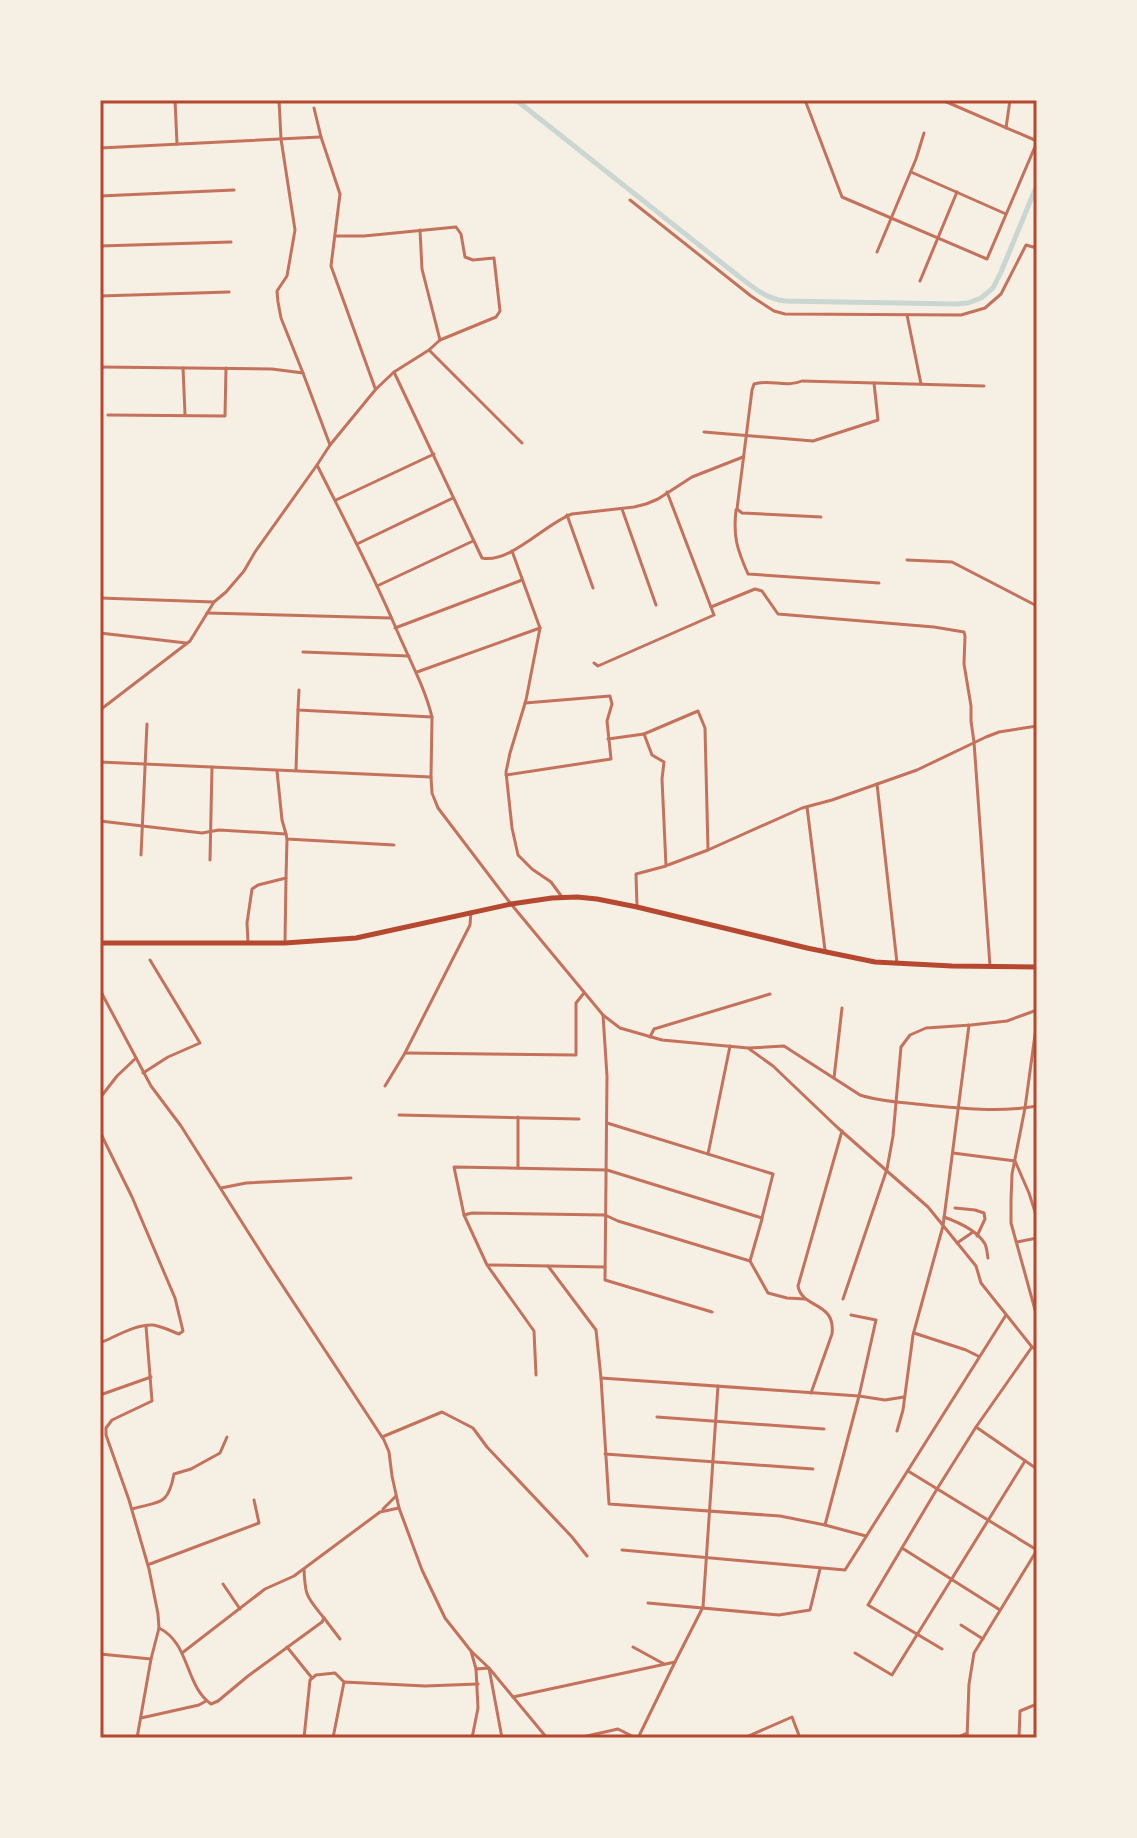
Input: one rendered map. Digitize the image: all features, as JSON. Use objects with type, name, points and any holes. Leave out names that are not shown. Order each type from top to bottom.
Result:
[{"type":"highway","points":[[100,943],[285,943],[356,938],[511,904],[562,898],[597,899],[637,907],[875,962],[1037,967]]},
{"type":"street","points":[[175,100],[177,144]]},
{"type":"street","points":[[279,100],[281,139],[295,230],[287,276],[277,291],[278,302],[281,318],[330,445]]},
{"type":"street","points":[[805,100],[842,197],[987,259],[1037,141],[942,100]]},
{"type":"street","points":[[808,108],[811,100]]},
{"type":"street","points":[[1006,128],[1010,100]]},
{"type":"street","points":[[314,108],[340,194],[331,266],[376,389]]},
{"type":"street","points":[[877,252],[924,133]]},
{"type":"street","points":[[100,148],[321,137]]},
{"type":"street","points":[[911,172],[1006,214]]},
{"type":"street","points":[[100,196],[234,190]]},
{"type":"street","points":[[920,281],[957,192]]},
{"type":"street","points":[[630,200],[751,296],[774,311],[785,314],[961,315],[985,308],[1001,294],[1026,245],[1037,246]]},
{"type":"street","points":[[100,710],[190,641],[214,602],[244,571],[330,445],[376,389],[394,372],[440,340],[496,317],[500,311],[494,258],[473,260],[465,257],[461,234],[456,227],[335,236]]},
{"type":"street","points":[[420,229],[422,269],[440,340]]},
{"type":"street","points":[[100,246],[231,242]]},
{"type":"street","points":[[100,350],[100,298],[229,292]]},
{"type":"street","points":[[907,315],[921,384]]},
{"type":"street","points":[[429,350],[522,443]]},
{"type":"street","points":[[100,366],[272,369],[303,373]]},
{"type":"street","points":[[183,368],[185,414]]},
{"type":"street","points":[[108,415],[225,416],[226,368]]},
{"type":"street","points":[[394,372],[482,558],[512,551],[567,515],[646,504],[692,477],[743,457]]},
{"type":"street","points":[[879,583],[748,574],[734,538],[754,384],[792,385],[802,381],[984,386]]},
{"type":"street","points":[[704,432],[813,441],[878,420],[874,383]]},
{"type":"street","points":[[335,501],[434,454]]},
{"type":"street","points":[[317,465],[417,672],[432,717],[432,793],[438,808],[511,904],[603,1015],[620,1028],[662,1040],[748,1048],[784,1046],[860,1095],[873,1100],[959,1108],[1037,1106]]},
{"type":"street","points":[[594,663],[598,666],[714,615],[667,492]]},
{"type":"street","points":[[357,544],[453,498]]},
{"type":"street","points":[[737,502],[737,509],[742,513],[821,517]]},
{"type":"street","points":[[622,509],[656,605]]},
{"type":"street","points":[[567,515],[593,588]]},
{"type":"street","points":[[377,586],[473,541]]},
{"type":"street","points":[[512,551],[540,628],[506,775],[515,851],[524,862],[551,882],[562,898]]},
{"type":"street","points":[[907,560],[952,562],[1037,606]]},
{"type":"street","points":[[395,628],[522,580]]},
{"type":"street","points":[[711,607],[755,589],[762,591],[778,614],[964,632],[990,966]]},
{"type":"street","points":[[100,598],[214,602]]},
{"type":"street","points":[[206,613],[391,618]]},
{"type":"street","points":[[417,672],[540,628]]},
{"type":"street","points":[[100,633],[186,643]]},
{"type":"street","points":[[303,652],[409,656]]},
{"type":"street","points":[[296,771],[299,690]]},
{"type":"street","points":[[506,775],[611,759],[607,721],[612,704],[610,696],[525,703]]},
{"type":"street","points":[[298,710],[432,717]]},
{"type":"street","points":[[608,739],[644,734],[698,711],[705,728],[708,850]]},
{"type":"street","points":[[141,855],[147,724]]},
{"type":"street","points":[[637,907],[636,874],[708,850],[807,807],[917,770],[999,732],[1037,726]]},
{"type":"street","points":[[644,734],[652,755],[664,762],[666,866]]},
{"type":"street","points":[[100,762],[431,777]]},
{"type":"street","points":[[210,860],[212,767]]},
{"type":"street","points":[[277,770],[286,837],[285,943]]},
{"type":"street","points":[[877,784],[897,963]]},
{"type":"street","points":[[807,807],[825,952]]},
{"type":"street","points":[[100,821],[202,833],[219,830],[394,845]]},
{"type":"street","points":[[248,942],[247,923],[252,889],[286,878]]},
{"type":"street","points":[[385,1086],[470,925],[471,912]]},
{"type":"street","points":[[143,1073],[168,1057],[200,1043],[150,960]]},
{"type":"street","points":[[100,990],[151,1086],[181,1126],[382,1437],[389,1452],[399,1508],[422,1570],[445,1618],[547,1738]]},
{"type":"street","points":[[405,1053],[576,1055],[576,1003],[584,993]]},
{"type":"street","points":[[650,1037],[654,1029],[770,994]]},
{"type":"street","points":[[834,1078],[842,1008]]},
{"type":"street","points":[[843,1299],[887,1169],[901,1047],[910,1035],[926,1028],[1007,1021],[1037,1010]]},
{"type":"street","points":[[603,1015],[607,1076],[605,1280],[712,1312]]},
{"type":"street","points":[[1037,1020],[1011,1201],[1011,1223],[1037,1317]]},
{"type":"street","points":[[897,1431],[914,1333],[943,1226],[969,1025]]},
{"type":"street","points":[[708,1154],[730,1046]]},
{"type":"street","points":[[748,1048],[773,1066],[928,1207],[976,1266],[981,1283],[1035,1349],[976,1427],[868,1605],[942,1649]]},
{"type":"street","points":[[100,1098],[136,1058]]},
{"type":"street","points":[[1029,1073],[1037,1076]]},
{"type":"street","points":[[399,1115],[579,1119]]},
{"type":"street","points":[[518,1117],[518,1168]]},
{"type":"street","points":[[607,1123],[773,1174],[750,1261]]},
{"type":"street","points":[[811,1393],[833,1326],[826,1312],[805,1299],[798,1286],[842,1131]]},
{"type":"street","points":[[100,1132],[175,1298],[182,1333],[152,1325],[100,1343]]},
{"type":"street","points":[[953,1153],[1015,1161]]},
{"type":"street","points":[[1015,1161],[1037,1218]]},
{"type":"street","points":[[536,1375],[534,1331],[487,1265],[464,1215],[454,1167],[607,1170],[762,1218]]},
{"type":"street","points":[[221,1188],[246,1183],[351,1178]]},
{"type":"street","points":[[955,1208],[984,1213],[985,1219],[977,1236]]},
{"type":"street","points":[[464,1215],[605,1215],[750,1261],[768,1293],[805,1299]]},
{"type":"street","points":[[944,1217],[973,1232],[985,1244],[988,1258]]},
{"type":"street","points":[[957,1243],[973,1232]]},
{"type":"street","points":[[1017,1242],[1037,1238]]},
{"type":"street","points":[[487,1265],[605,1267]]},
{"type":"street","points":[[548,1266],[596,1330],[609,1504],[780,1516],[866,1536]]},
{"type":"street","points":[[825,1525],[876,1320],[851,1315]]},
{"type":"street","points":[[622,1550],[845,1570],[1006,1315]]},
{"type":"street","points":[[137,1738],[159,1628],[148,1565],[106,1428],[112,1420],[152,1401],[146,1326]]},
{"type":"street","points":[[914,1333],[979,1357]]},
{"type":"street","points":[[100,1395],[151,1377]]},
{"type":"street","points":[[601,1378],[885,1400],[905,1397]]},
{"type":"street","points":[[578,1738],[618,1729],[637,1738],[703,1607],[718,1386]]},
{"type":"street","points":[[382,1437],[442,1412],[467,1424],[587,1556]]},
{"type":"street","points":[[657,1417],[824,1429]]},
{"type":"street","points":[[976,1427],[1037,1469]]},
{"type":"street","points":[[132,1509],[164,1499],[170,1493],[174,1474],[191,1469],[220,1453],[227,1437]]},
{"type":"street","points":[[605,1454],[813,1469]]},
{"type":"street","points":[[855,1653],[892,1675],[1025,1461]]},
{"type":"street","points":[[908,1471],[1037,1550],[974,1653],[967,1736],[956,1738]]},
{"type":"street","points":[[182,1653],[265,1589],[304,1569],[380,1512],[396,1496]]},
{"type":"street","points":[[148,1565],[259,1523],[254,1500]]},
{"type":"street","points":[[380,1512],[399,1508]]},
{"type":"street","points":[[902,1548],[1000,1610]]},
{"type":"street","points":[[648,1603],[779,1615],[810,1610],[821,1568]]},
{"type":"street","points":[[304,1569],[307,1597],[340,1639]]},
{"type":"street","points":[[223,1584],[240,1609]]},
{"type":"street","points":[[159,1628],[172,1638],[197,1688],[211,1704],[324,1618]]},
{"type":"street","points":[[961,1625],[983,1639]]},
{"type":"street","points":[[287,1647],[312,1678]]},
{"type":"street","points":[[633,1647],[664,1664]]},
{"type":"street","points":[[471,1651],[478,1684],[478,1708],[472,1738]]},
{"type":"street","points":[[100,1654],[151,1659]]},
{"type":"street","points":[[513,1697],[675,1662]]},
{"type":"street","points":[[476,1669],[489,1668]]},
{"type":"street","points":[[489,1668],[502,1738]]},
{"type":"street","points":[[304,1738],[310,1680],[316,1675],[335,1673],[344,1682],[425,1686],[478,1684]]},
{"type":"street","points":[[333,1738],[344,1682]]},
{"type":"street","points":[[140,1718],[206,1701]]},
{"type":"street","points":[[1019,1738],[1020,1711],[1037,1704]]},
{"type":"street","points":[[744,1738],[792,1717],[800,1738]]},
{"type":"waterway","points":[[516,100],[750,285],[763,294],[785,301],[956,304],[981,298],[993,288],[1001,272],[1037,185]]}]
